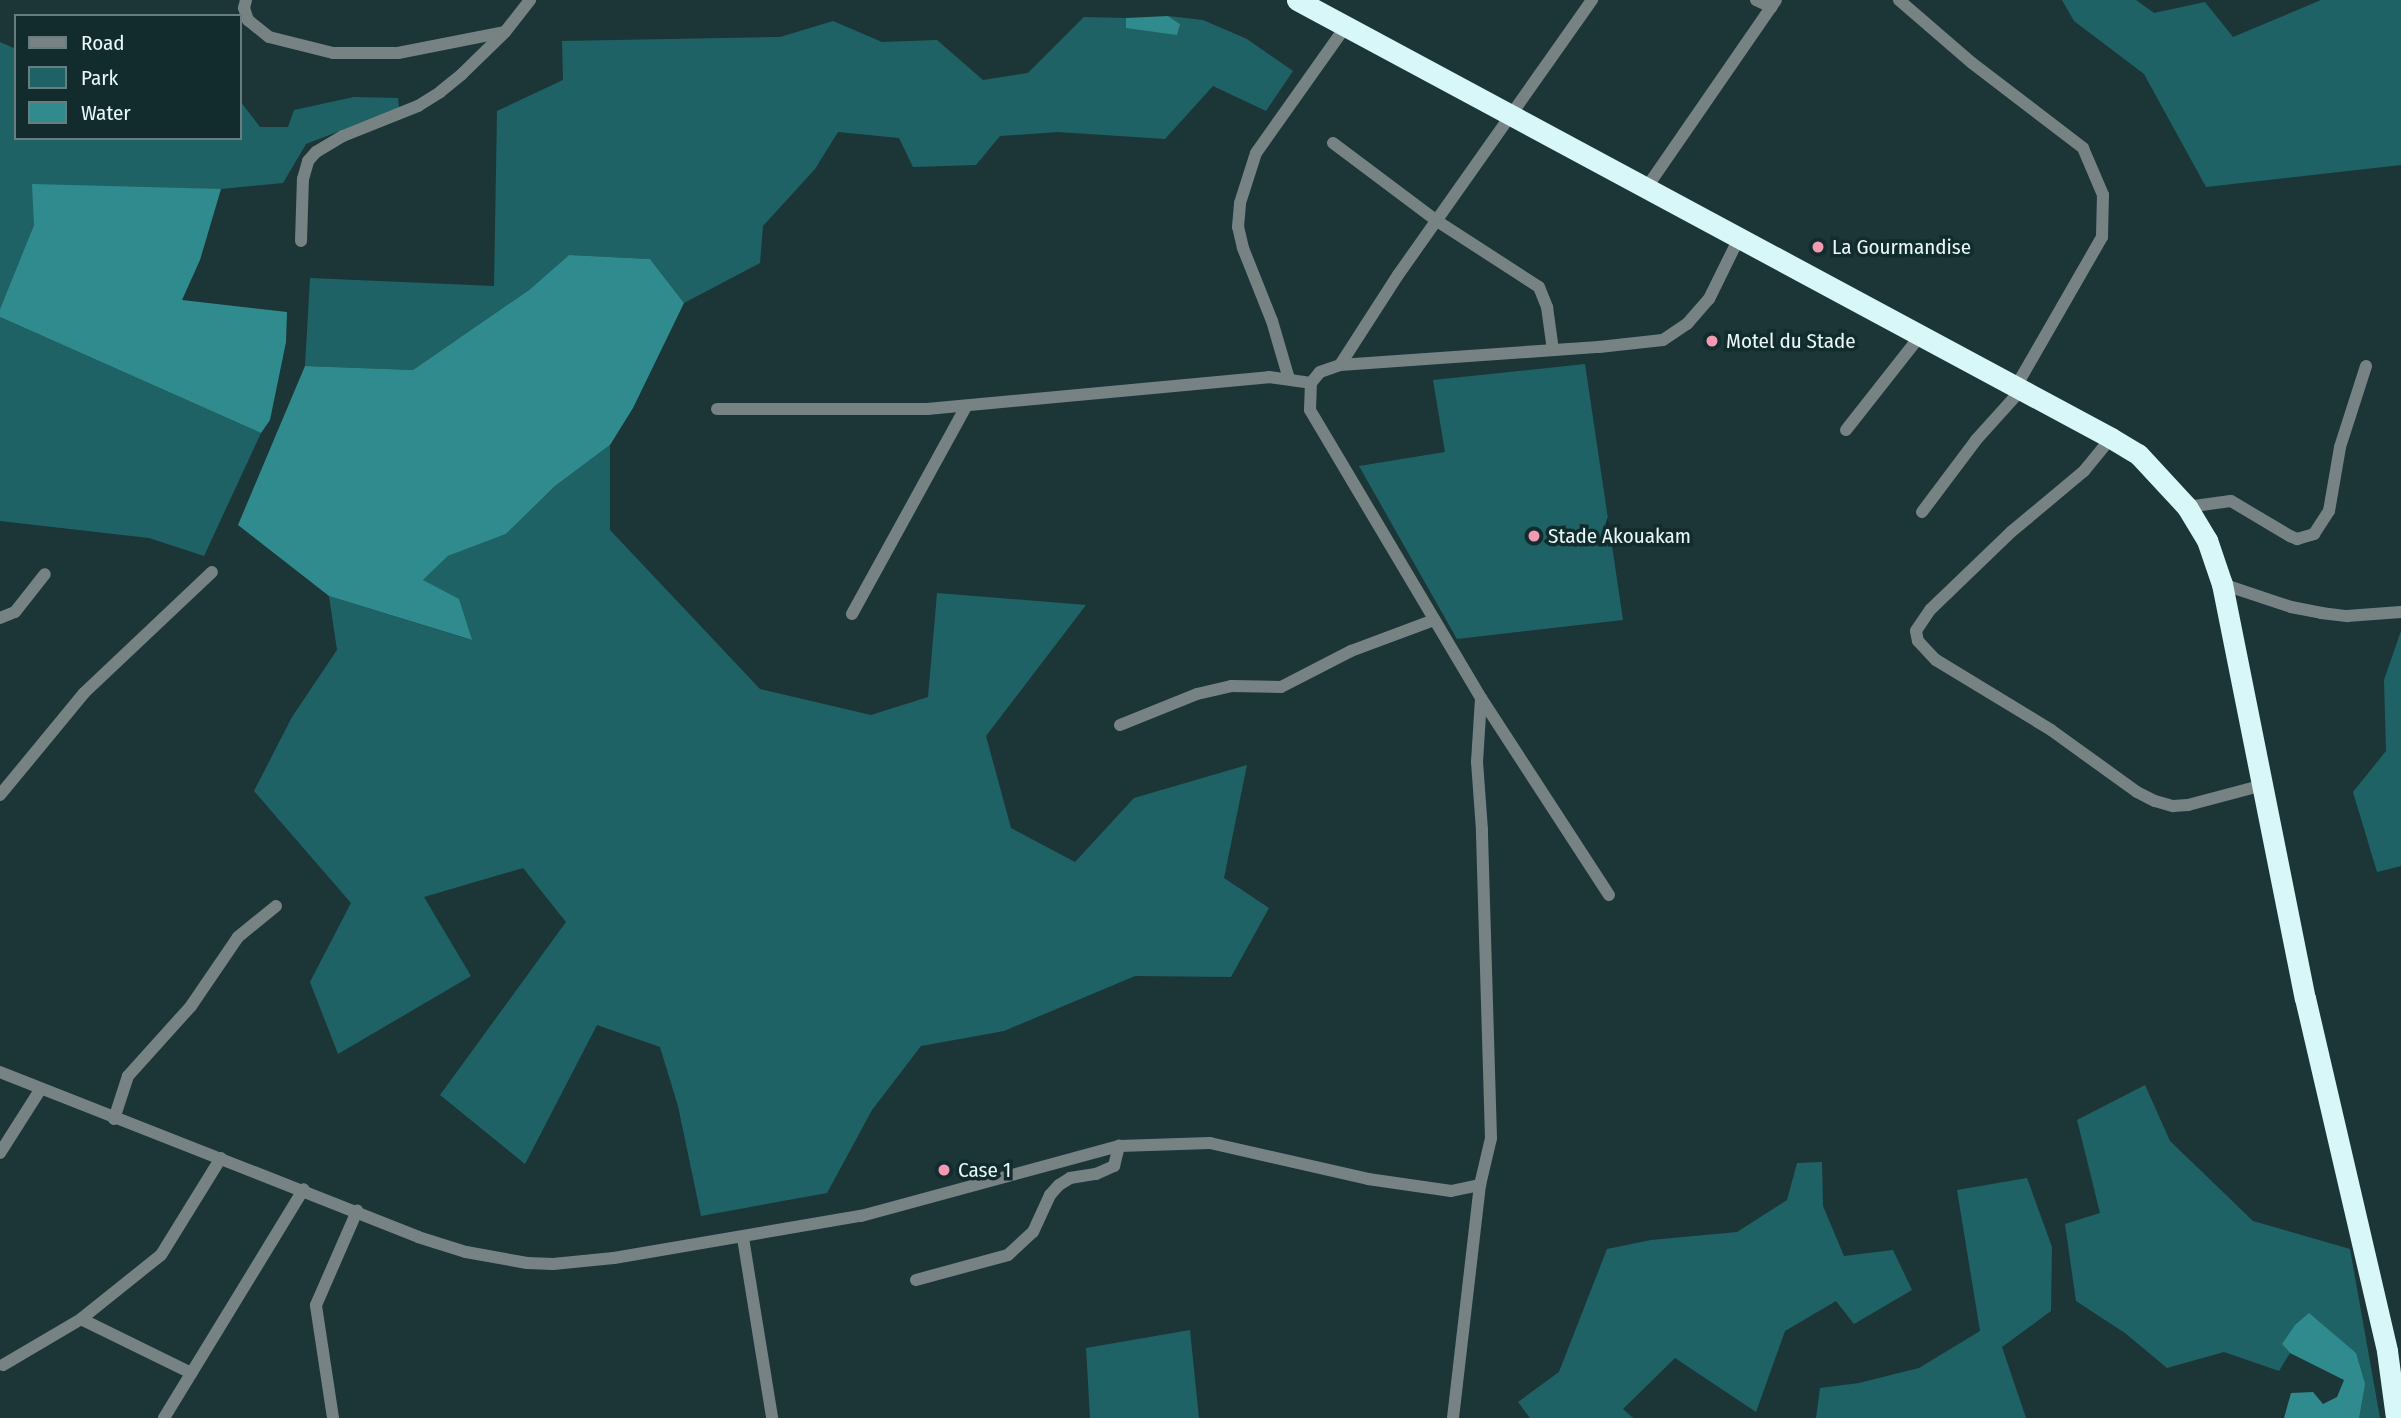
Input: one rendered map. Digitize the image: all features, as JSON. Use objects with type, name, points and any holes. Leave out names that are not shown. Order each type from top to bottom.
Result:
[{"type":"highway","points":[[1297,0],[1647,187],[1738,240],[2111,438],[2138,454],[2187,507],[2207,540],[2222,584],[2305,998],[2394,1352],[2396,1418]]},
{"type":"street","points":[[246,0],[244,8],[248,20],[269,37],[333,53],[398,53],[505,32]]},
{"type":"street","points":[[301,241],[303,179],[308,161],[316,152],[343,136],[418,106],[462,74],[505,32],[530,0]]},
{"type":"street","points":[[1340,365],[1592,0]]},
{"type":"street","points":[[1647,187],[1773,4],[1756,0]]},
{"type":"street","points":[[1899,0],[1972,63],[2082,148],[2103,195],[2102,237],[2018,389],[1922,512]]},
{"type":"street","points":[[1289,379],[1272,321],[1243,248],[1238,227],[1240,203],[1255,153],[1346,26]]},
{"type":"street","points":[[1333,143],[1437,221],[1539,287],[1547,307],[1553,350]]},
{"type":"street","points":[[1609,895],[1481,698],[1310,410],[1311,383],[1320,372],[1340,365],[1663,340],[1687,324],[1709,299],[1738,240]]},
{"type":"street","points":[[1846,430],[1920,336]]},
{"type":"street","points":[[2187,507],[2231,501],[2290,536],[2298,539],[2314,534],[2320,528],[2334,494],[2340,447],[2366,366]]},
{"type":"street","points":[[717,409],[966,407],[994,401],[1234,380],[1289,379],[1311,383]]},
{"type":"street","points":[[852,614],[966,407]]},
{"type":"street","points":[[2111,438],[2084,471],[2011,532],[1930,610],[1916,631],[1917,640],[1936,660],[2051,730],[2137,792],[2155,801],[2173,806],[2188,805],[2263,785]]},
{"type":"street","points":[[0,795],[84,693],[212,572]]},
{"type":"street","points":[[0,618],[15,612],[45,574]]},
{"type":"street","points":[[2222,584],[2291,607],[2321,612],[2347,616],[2401,612]]},
{"type":"street","points":[[1120,725],[1197,694],[1231,686],[1281,687],[1351,652],[1434,620]]},
{"type":"street","points":[[1453,1418],[1480,1185],[1491,1138],[1477,762],[1481,698]]},
{"type":"street","points":[[114,1119],[128,1076],[191,1006],[237,937],[275,906]]},
{"type":"street","points":[[0,1072],[114,1119],[466,1252],[553,1264],[614,1258],[743,1238],[861,1216],[1119,1146],[1210,1143],[1368,1179],[1451,1191],[1480,1185]]},
{"type":"street","points":[[0,1153],[40,1090]]},
{"type":"street","points":[[916,1280],[1008,1255],[1033,1233],[1059,1185],[1114,1166],[1119,1146]]},
{"type":"street","points":[[3,1365],[81,1319],[161,1255],[220,1158]]},
{"type":"street","points":[[164,1418],[304,1189]]},
{"type":"street","points":[[333,1418],[316,1304],[357,1211]]},
{"type":"street","points":[[743,1238],[772,1418]]},
{"type":"street","points":[[81,1319],[191,1373]]},
{"type":"green space","points":[[2062,0],[2136,0],[2154,13],[2205,2],[2233,37],[2321,0],[2401,0],[2401,165],[2206,187],[2144,74],[2074,21]]},
{"type":"green space","points":[[1168,16],[1203,20],[1247,39],[1293,71],[1266,111],[1213,86],[1165,139],[1058,132],[1000,136],[976,165],[913,167],[899,138],[838,132],[815,169],[763,226],[760,263],[684,303],[650,259],[569,255],[529,290],[413,370],[305,366],[310,278],[494,286],[497,111],[563,80],[562,41],[780,37],[833,21],[882,42],[937,40],[983,80],[1028,73],[1084,17],[1126,18],[1126,28],[1180,24]]},
{"type":"green space","points":[[0,42],[14,48],[14,140],[242,140],[242,104],[260,127],[288,127],[294,110],[354,97],[398,98],[399,108],[306,144],[283,183],[221,189],[34,225],[0,309]]},
{"type":"green space","points":[[0,317],[261,433],[204,556],[149,538],[0,521]]},
{"type":"green space","name":"Stade Akouakam","points":[[1585,364],[1623,620],[1457,639],[1359,466],[1445,452],[1433,380]]},
{"type":"green space","points":[[610,445],[610,530],[760,689],[871,715],[928,697],[937,593],[1086,605],[986,736],[1011,828],[1075,862],[1134,798],[1247,765],[1224,878],[1269,908],[1231,977],[1135,976],[1004,1031],[921,1046],[872,1110],[827,1193],[701,1216],[678,1106],[660,1047],[597,1025],[525,1164],[440,1095],[566,922],[523,868],[424,897],[471,976],[338,1054],[310,982],[351,903],[254,791],[292,717],[337,650],[329,596],[471,640],[422,581],[448,556],[506,534],[555,486]]},
{"type":"green space","points":[[2401,631],[2401,866],[2377,872],[2353,792],[2386,751],[2384,680]]},
{"type":"green space","points":[[2145,1085],[2170,1141],[2253,1221],[2350,1249],[2380,1418],[2359,1418],[2356,1353],[2328,1331],[2282,1344],[2290,1353],[2279,1371],[2224,1352],[2167,1368],[2125,1333],[2076,1301],[2065,1224],[2100,1213],[2077,1120]]},
{"type":"green space","points":[[1822,1162],[1823,1206],[1844,1256],[1893,1250],[1912,1290],[1854,1324],[1836,1301],[1785,1331],[1756,1412],[1675,1358],[1623,1409],[1633,1418],[1530,1418],[1518,1402],[1559,1372],[1607,1249],[1651,1240],[1737,1232],[1787,1200],[1797,1163]]},
{"type":"green space","points":[[2027,1178],[2052,1247],[2051,1311],[2002,1347],[2026,1418],[1816,1418],[1820,1388],[1859,1383],[1919,1368],[1980,1331],[1957,1190]]},
{"type":"green space","points":[[1190,1330],[1199,1418],[1090,1418],[1086,1348]]},
{"type":"water","points":[[1168,16],[1180,24],[1177,35],[1126,28],[1126,18]]},
{"type":"water","points":[[32,184],[221,189],[200,260],[182,300],[287,312],[286,342],[270,420],[261,433],[0,317],[0,309],[34,225]]},
{"type":"water","points":[[569,255],[650,259],[684,303],[633,408],[610,445],[555,486],[506,534],[448,556],[423,580],[459,599],[472,640],[329,596],[238,525],[305,366],[413,370],[529,290]]},
{"type":"water","points":[[2309,1313],[2356,1353],[2365,1384],[2359,1418],[2284,1418],[2291,1393],[2313,1392],[2323,1404],[2337,1397],[2344,1380],[2290,1353],[2282,1344],[2295,1325]]},
{"type":"place","name":"La Gourmandise","points":[[1818,247]]},
{"type":"place","name":"Motel du Stade","points":[[1712,341]]},
{"type":"place","name":"Stade Akouakam","points":[[1534,536]]},
{"type":"place","name":"Case 1","points":[[944,1170]]}]
